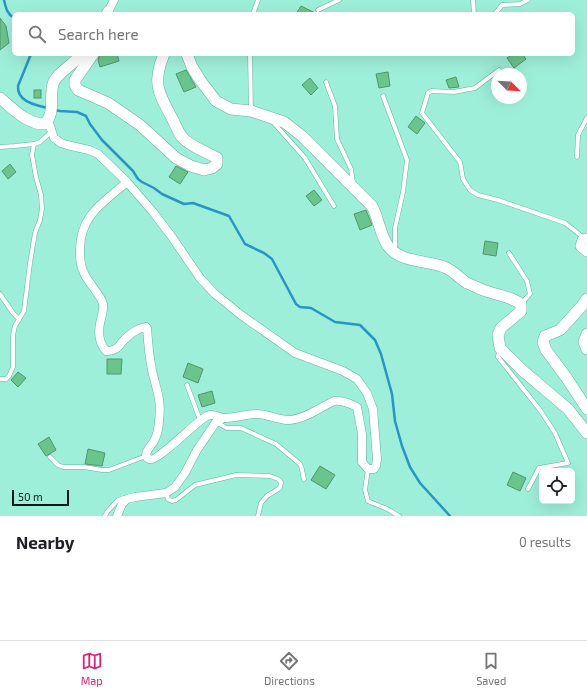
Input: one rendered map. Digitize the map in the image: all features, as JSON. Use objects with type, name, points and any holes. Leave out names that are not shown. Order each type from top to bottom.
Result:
[{"type":"street","points":[[108,12],[114,0]]},
{"type":"street","points":[[80,56],[61,72],[53,83],[50,113],[54,138],[62,143],[98,154],[127,182],[153,212],[200,278],[214,294],[247,320],[295,353],[342,371],[357,379],[367,393],[373,409],[376,466],[374,469],[368,469],[362,462],[362,434],[357,408],[349,403],[334,401],[304,417],[289,420],[258,414],[224,418],[211,415],[206,416],[176,442],[154,458],[148,458],[147,450],[154,440],[159,422],[160,407],[159,396],[151,364],[147,328],[144,327],[136,330],[130,334],[116,349],[106,351],[102,347],[99,328],[104,306],[87,280],[80,263],[80,242],[83,230],[88,220],[93,212],[127,182]]},
{"type":"street","points":[[92,56],[75,80],[75,85],[78,90],[108,103],[140,125],[176,158],[191,166],[204,170],[212,168],[217,164],[217,158],[189,143],[182,137],[163,101],[158,89],[157,79],[163,56]]},
{"type":"street","points":[[188,56],[192,67],[200,80],[216,101],[231,109],[251,111],[284,122],[302,136],[372,206],[383,236],[395,252],[414,261],[435,264],[446,268],[465,282],[483,290],[516,300],[521,304],[521,311],[501,328],[498,335],[500,348],[522,370],[568,409],[587,433]]},
{"type":"street","points":[[0,98],[22,116],[34,123],[45,124],[50,113]]},
{"type":"street","points":[[586,239],[583,240],[581,246],[587,251]]},
{"type":"street","points":[[587,299],[560,330],[545,336],[543,342],[546,350],[587,409]]},
{"type":"street","points":[[587,334],[584,342],[587,349]]},
{"type":"street","points":[[117,516],[122,504],[127,499],[166,493],[175,486],[216,422],[224,418]]},
{"type":"lane","points":[[254,12],[258,0]]},
{"type":"lane","points":[[318,10],[339,0]]},
{"type":"lane","points":[[473,0],[474,12]]},
{"type":"lane","points":[[497,12],[502,5],[520,4],[528,0]]},
{"type":"lane","points":[[250,56],[251,111]]},
{"type":"lane","points":[[491,76],[475,88],[454,92],[428,93],[422,113],[460,162],[463,179],[470,190],[478,195],[498,200],[565,223],[586,239]]},
{"type":"lane","points":[[326,82],[335,106],[337,139],[351,169],[353,187]]},
{"type":"lane","points":[[383,96],[407,160],[403,192],[395,228],[395,252]]},
{"type":"lane","points":[[267,116],[305,158],[334,206]]},
{"type":"lane","points":[[577,157],[578,135],[587,118]]},
{"type":"lane","points":[[0,146],[34,144],[40,142],[52,132]]},
{"type":"lane","points":[[0,379],[6,379],[13,367],[13,335],[15,326],[24,311],[35,233],[42,209],[41,195],[32,155],[34,144]]},
{"type":"lane","points":[[509,253],[527,281],[530,294],[521,304]]},
{"type":"lane","points":[[0,294],[19,319]]},
{"type":"lane","points":[[500,348],[498,357],[540,410],[555,433],[568,463],[539,468],[528,489]]},
{"type":"lane","points":[[187,385],[200,420]]},
{"type":"lane","points":[[216,422],[227,428],[241,428],[276,444],[300,464],[303,468],[302,473],[304,478]]},
{"type":"lane","points":[[50,457],[58,466],[109,470],[147,456]]},
{"type":"lane","points":[[368,469],[365,490],[368,501],[389,509],[399,516]]},
{"type":"lane","points":[[166,493],[168,499],[172,501],[176,500],[196,485],[236,475],[270,476],[278,479],[281,482],[280,488],[267,496],[261,503],[258,516]]},
{"type":"lane","points":[[105,516],[118,500],[124,498],[127,499]]},
{"type":"building","points":[[301,6],[313,12],[297,12]]},
{"type":"building","points":[[0,18],[6,26],[9,43],[0,50]]},
{"type":"building","points":[[99,56],[118,56],[119,61],[100,67],[98,60]]},
{"type":"building","points":[[510,56],[524,56],[526,59],[514,68],[507,58]]},
{"type":"building","points":[[186,70],[196,87],[184,92],[176,74]]},
{"type":"building","points":[[388,72],[390,86],[379,88],[376,74]]},
{"type":"building","points":[[456,77],[459,87],[449,88],[446,80]]},
{"type":"building","points":[[310,78],[318,88],[311,95],[302,85]]},
{"type":"building","points":[[34,90],[41,90],[41,98],[34,98]]},
{"type":"building","points":[[416,116],[425,123],[417,134],[408,127]]},
{"type":"building","points":[[10,164],[16,172],[8,179],[2,171]]},
{"type":"building","points":[[176,166],[188,172],[180,184],[169,177]]},
{"type":"building","points":[[314,190],[322,200],[314,206],[306,196]]},
{"type":"building","points":[[366,210],[372,225],[360,230],[354,214]]},
{"type":"building","points":[[485,241],[498,243],[496,256],[483,254]]},
{"type":"building","points":[[107,359],[122,359],[121,374],[107,374]]},
{"type":"building","points":[[188,363],[203,369],[198,383],[183,377]]},
{"type":"building","points":[[18,372],[26,378],[18,387],[11,380]]},
{"type":"building","points":[[212,391],[215,403],[202,407],[198,395]]},
{"type":"building","points":[[49,437],[56,450],[46,456],[38,444]]},
{"type":"building","points":[[88,449],[105,453],[102,466],[85,464]]},
{"type":"building","points":[[320,466],[335,475],[326,489],[311,480]]},
{"type":"building","points":[[513,472],[526,478],[520,491],[507,485]]},
{"type":"waterway","points":[[4,0],[8,13],[12,16]]},
{"type":"waterway","points":[[30,56],[18,86],[19,91],[21,96],[28,102],[47,108]]},
{"type":"waterway","points":[[54,110],[77,112],[86,116],[102,140],[142,182],[162,194],[184,204],[193,203],[229,216],[245,244],[264,253],[272,259],[296,304],[300,307],[311,308],[335,322],[360,325],[375,340],[381,354],[392,394],[395,421],[410,467],[420,483],[450,516]]}]
